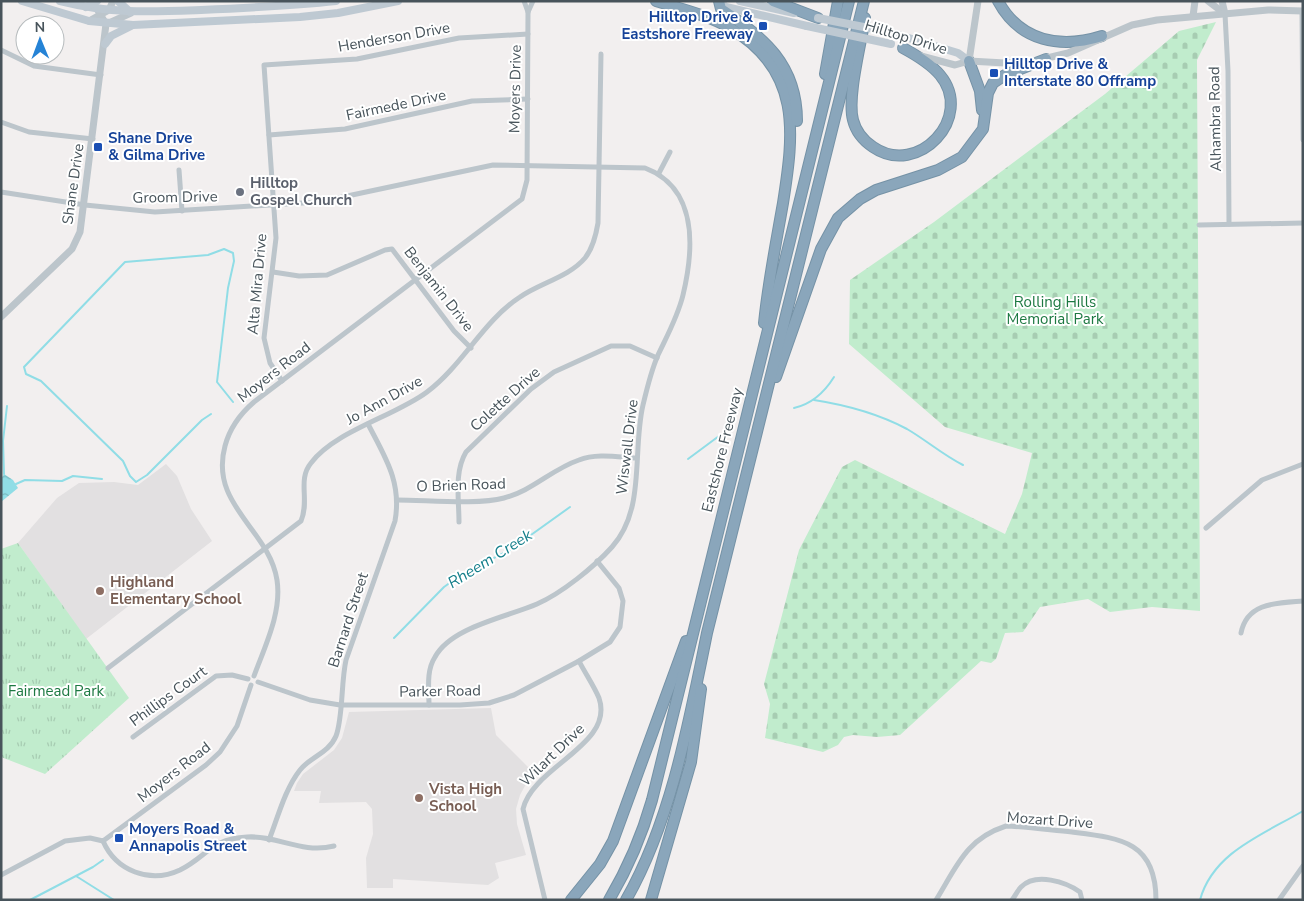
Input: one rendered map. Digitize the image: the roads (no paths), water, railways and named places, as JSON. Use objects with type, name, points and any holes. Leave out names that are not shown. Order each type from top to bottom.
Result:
[{"type":"highway","points":[[656,1],[722,23],[742,36],[767,60],[778,77],[789,105],[792,133],[789,166]]},
{"type":"highway","points":[[719,1],[721,9],[768,44],[782,63],[791,82],[796,102],[797,122],[766,303],[760,362]]},
{"type":"highway","points":[[773,1],[818,18]]},
{"type":"highway","points":[[810,158],[838,1]]},
{"type":"highway","name":"Eastshore Freeway","points":[[610,900],[644,829],[678,701],[700,600],[849,1]]},
{"type":"highway","points":[[865,1],[852,102],[853,119],[859,134],[871,146],[888,154],[898,155],[916,153],[931,146],[946,125],[950,109],[948,91],[941,76],[927,63],[903,48]]},
{"type":"highway","name":"Eastshore Freeway","points":[[626,900],[642,867],[665,806],[693,702],[707,633],[865,1]]},
{"type":"highway","points":[[998,1],[1014,24],[1038,38],[1072,43],[1102,36]]},
{"type":"highway","points":[[761,415],[821,249],[838,218],[867,194],[947,166],[962,157],[983,129],[988,93],[993,82],[1046,58]]},
{"type":"highway","points":[[968,61],[978,83],[982,106],[980,128],[971,146]]},
{"type":"highway","points":[[571,900],[600,864],[621,823],[700,600]]},
{"type":"highway","points":[[651,900],[691,762],[698,724],[707,633]]},
{"type":"main road","points":[[22,1],[89,21],[133,25],[300,17],[338,13],[398,1]]},
{"type":"main road","points":[[60,1],[86,7],[131,13],[254,8],[336,1]]},
{"type":"main road","points":[[118,1],[131,13]]},
{"type":"main road","name":"Hilltop Drive","points":[[719,1],[726,7],[903,48]]},
{"type":"main road","name":"Hilltop Drive","points":[[740,1],[889,32],[958,53],[968,61]]},
{"type":"main road","points":[[105,44],[111,36],[133,25]]},
{"type":"street","name":"Shane Drive","points":[[1,317],[72,249],[80,232],[105,44],[112,23],[108,1]]},
{"type":"street","points":[[109,10],[113,1]]},
{"type":"street","points":[[524,1],[528,12]]},
{"type":"street","points":[[528,12],[533,1]]},
{"type":"street","points":[[968,61],[978,1]]},
{"type":"street","points":[[1193,16],[1195,1]]},
{"type":"street","points":[[1208,1],[1225,14]]},
{"type":"street","points":[[1222,1],[1225,14]]},
{"type":"street","points":[[89,21],[98,8],[112,23],[131,13]]},
{"type":"street","name":"Hilltop Drive","points":[[903,48],[955,65],[968,61],[1015,63],[1068,52],[1102,36],[1132,25],[1193,16],[1268,10],[1302,11]]},
{"type":"street","points":[[1302,11],[1303,140]]},
{"type":"street","name":"Moyers Drive","points":[[527,166],[528,12]]},
{"type":"street","name":"Alhambra Road","points":[[1225,14],[1228,70],[1229,224]]},
{"type":"street","name":"Henderson Drive","points":[[264,65],[357,59],[459,38],[528,34]]},
{"type":"street","points":[[1,50],[34,66],[101,75]]},
{"type":"street","name":"Jo Ann Drive","points":[[108,668],[301,521],[306,503],[303,482],[311,462],[343,437],[426,393],[442,379],[511,303],[566,272],[584,258],[596,234],[601,54]]},
{"type":"street","name":"Alta Mira Drive","points":[[264,65],[276,238],[264,338],[270,364],[282,381]]},
{"type":"street","name":"Fairmede Drive","points":[[269,135],[345,129],[472,101],[528,99]]},
{"type":"street","points":[[1,122],[29,132],[93,139]]},
{"type":"street","points":[[527,166],[645,168],[659,173],[670,152]]},
{"type":"street","name":"Groom Drive","points":[[1,192],[147,212],[182,211],[318,202],[480,167],[527,166]]},
{"type":"street","name":"Moyers Road","points":[[254,676],[275,616],[278,598],[275,571],[265,549],[233,504],[225,483],[222,462],[226,441],[238,418],[254,402],[522,200],[526,186],[527,166]]},
{"type":"street","points":[[179,170],[182,211]]},
{"type":"street","name":"Wiswall Drive","points":[[429,705],[429,671],[434,657],[446,642],[458,635],[539,604],[597,561],[624,532],[633,506],[642,408],[657,358],[683,297],[688,245],[688,214],[677,190],[659,173]]},
{"type":"street","points":[[1199,225],[1303,223]]},
{"type":"street","name":"Benjamin Drive","points":[[272,272],[299,276],[327,275],[385,250],[392,250],[454,332],[471,348]]},
{"type":"street","name":"Colette Drive","points":[[459,522],[459,470],[466,452],[544,379],[611,346],[630,346],[657,358]]},
{"type":"street","name":"Barnard Street","points":[[269,840],[292,780],[302,767],[333,742],[337,734],[346,660],[395,521],[397,500],[395,482],[368,424]]},
{"type":"street","name":"O Brien Road","points":[[397,500],[502,499],[514,495],[564,466],[581,459],[605,456],[636,458]]},
{"type":"street","points":[[1206,528],[1262,480],[1303,464]]},
{"type":"street","name":"Parker Road","points":[[258,682],[310,700],[340,705],[489,703],[514,696],[610,642],[620,627],[623,601],[619,588],[597,561]]},
{"type":"street","points":[[1241,633],[1245,622],[1259,607],[1267,604],[1303,601]]},
{"type":"street","name":"Wilart Drive","points":[[545,900],[523,809],[525,799],[535,784],[590,737],[600,722],[599,698],[579,661]]},
{"type":"street","name":"Phillips Court","points":[[133,738],[216,676],[232,675],[248,678]]},
{"type":"street","points":[[254,676],[258,682],[251,685],[248,678],[254,676]]},
{"type":"street","name":"Moyers Road","points":[[104,839],[116,833],[220,752],[237,726],[251,685]]},
{"type":"street","name":"Mozart Drive","points":[[936,900],[969,848],[984,835],[1006,826],[1114,837],[1131,844],[1147,861],[1156,880],[1156,900]]},
{"type":"street","points":[[1,876],[65,841],[104,839],[114,860],[123,867],[134,872],[158,875],[180,869],[221,842],[251,836],[319,850],[334,846]]},
{"type":"street","points":[[1279,900],[1303,866]]},
{"type":"street","points":[[1012,900],[1022,886],[1035,879],[1069,884],[1080,892],[1082,900]]},
{"type":"water","points":[[4,474],[13,480],[18,488],[1,502],[1,479]]},
{"type":"waterway","points":[[211,414],[202,420],[147,475],[136,482],[130,476],[123,461],[41,381],[26,374],[24,367],[125,262],[208,255],[224,249],[233,253],[234,261],[228,288],[217,382],[233,402]]},
{"type":"waterway","name":"Rheem Creek","points":[[794,408],[806,404],[817,397],[834,377]]},
{"type":"waterway","name":"Rheem Creek","points":[[814,400],[862,411],[885,419],[914,433],[948,457],[963,465]]},
{"type":"waterway","points":[[4,474],[3,441],[7,406]]},
{"type":"waterway","name":"Rheem Creek","points":[[688,459],[719,436]]},
{"type":"waterway","points":[[16,484],[25,480],[62,481],[73,476],[102,479]]},
{"type":"waterway","name":"Rheem Creek","points":[[394,638],[444,587],[462,574],[510,550],[570,507]]},
{"type":"waterway","points":[[1200,900],[1207,883],[1216,869],[1228,857],[1242,846],[1303,811]]},
{"type":"waterway","name":"Rheem Creek","points":[[30,900],[103,860]]},
{"type":"waterway","points":[[76,876],[114,900]]},
{"type":"place","name":"Hilltop Drive & Eastshore Freeway","points":[[763,26]]},
{"type":"place","name":"Hilltop Drive & Interstate 80 Offramp","points":[[994,73]]},
{"type":"place","name":"Shane Drive & Gilma Drive","points":[[98,147]]},
{"type":"place","name":"Hilltop Gospel Church","points":[[240,192]]},
{"type":"place","name":"Highland Elementary School","points":[[100,591]]},
{"type":"place","name":"Vista High School","points":[[419,798]]},
{"type":"place","name":"Moyers Road & Annapolis Street","points":[[119,838]]},
{"type":"park label","name":"Rolling Hills Memorial Park","points":[[1055,310]]},
{"type":"park label","name":"Fairmead Park","points":[[56,691]]}]
